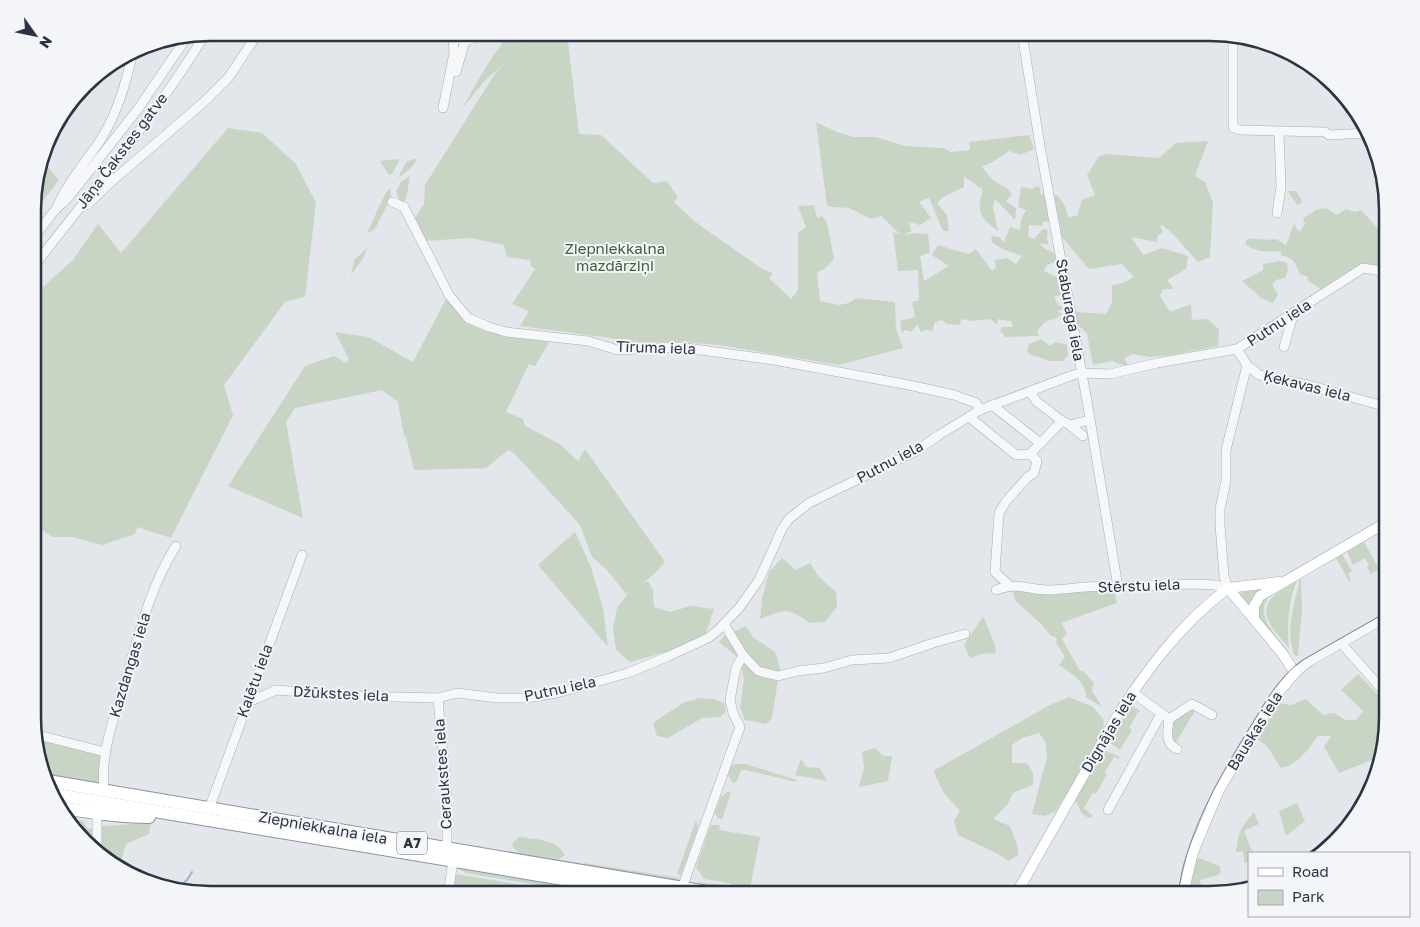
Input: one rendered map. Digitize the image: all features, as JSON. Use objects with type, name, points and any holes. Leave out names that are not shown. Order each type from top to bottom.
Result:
[{"type":"highway","name":"Ziepniekkalna iela","points":[[55,782],[447,849],[593,886]]},
{"type":"highway","name":"Ziepniekkalna iela","points":[[76,798],[104,791]]},
{"type":"highway","name":"Ziepniekkalna iela","points":[[61,796],[453,861],[529,868],[646,886]]},
{"type":"highway","points":[[69,809],[131,817],[181,816]]},
{"type":"main road","name":"Stērstu iela","points":[[1254,619],[1254,606],[1257,599],[1378,527]]},
{"type":"main road","name":"Stērstu iela","points":[[1228,588],[1283,582]]},
{"type":"main road","points":[[1228,588],[1282,653],[1295,673]]},
{"type":"main road","name":"Dignājas iela","points":[[1021,885],[1132,692],[1156,660],[1194,616],[1228,588]]},
{"type":"main road","name":"Bauskas iela","points":[[1185,885],[1193,852],[1219,790],[1276,695],[1295,673]]},
{"type":"street","points":[[70,219],[204,102],[229,77],[253,41]]},
{"type":"street","points":[[451,41],[454,53],[443,108],[451,92],[465,41]]},
{"type":"street","name":"Staburaga iela","points":[[1023,41],[1040,146],[1090,420],[1118,587]]},
{"type":"street","name":"Jāņa Čakstes gatve","points":[[41,257],[141,128],[200,42]]},
{"type":"street","points":[[1233,43],[1233,127],[1240,130],[1325,132],[1329,135],[1360,133]]},
{"type":"street","name":"Jāņa Čakstes gatve","points":[[56,208],[68,198],[138,109],[183,44]]},
{"type":"street","name":"Jāņa Čakstes gatve","points":[[41,228],[101,139],[116,111],[131,61]]},
{"type":"street","points":[[1277,213],[1281,187],[1279,132]]},
{"type":"street","name":"Tīruma iela","points":[[392,202],[404,207],[437,275],[452,300],[468,318],[488,327],[506,332],[588,341],[618,350],[679,347],[774,360],[954,395],[976,403],[980,410]]},
{"type":"street","name":"Putnu iela","points":[[438,698],[457,694],[526,698],[557,693],[648,666],[708,638],[724,624],[759,580],[782,529],[798,510],[916,451],[980,410],[1081,373],[1110,374],[1157,363],[1237,349],[1293,315],[1363,268],[1378,270]]},
{"type":"street","points":[[1284,347],[1293,315]]},
{"type":"street","name":"Ķekavas iela","points":[[1237,349],[1247,365],[1259,375],[1308,385],[1378,404]]},
{"type":"street","points":[[1228,588],[1224,576],[1220,509],[1226,481],[1226,450],[1247,365]]},
{"type":"street","points":[[1030,391],[1036,401],[1083,436]]},
{"type":"street","points":[[992,405],[1040,443]]},
{"type":"street","points":[[969,417],[1016,455],[1030,454],[1040,443],[1066,423],[1090,420]]},
{"type":"street","points":[[1009,585],[995,572],[999,513],[1007,500],[1037,468],[1037,461],[1030,454]]},
{"type":"street","name":"Kazdangas iela","points":[[104,791],[102,774],[105,752],[150,599],[176,546]]},
{"type":"street","name":"Kalētu iela","points":[[209,808],[302,555]]},
{"type":"street","name":"Stērstu iela","points":[[996,590],[1009,585],[1047,590],[1106,586],[1193,584],[1228,588]]},
{"type":"street","name":"Bauskas iela","points":[[1295,673],[1310,662],[1378,622]]},
{"type":"street","points":[[724,624],[743,656],[758,671],[778,676],[824,668],[852,660],[899,655],[965,634]]},
{"type":"street","points":[[1341,643],[1378,685]]},
{"type":"street","points":[[684,886],[740,727],[733,713],[730,700],[736,668],[743,656]]},
{"type":"street","name":"Džūkstes iela","points":[[246,703],[276,690],[353,696],[438,698]]},
{"type":"street","points":[[1132,692],[1165,717],[1169,743],[1177,750]]},
{"type":"street","name":"Ceraukstes iela","points":[[438,698],[447,799],[447,849]]},
{"type":"street","points":[[1108,810],[1165,717],[1192,704],[1212,716]]},
{"type":"street","points":[[43,736],[105,752]]},
{"type":"street","points":[[96,814],[97,841]]},
{"type":"street","points":[[449,886],[453,861]]},
{"type":"green space","name":"Ziepniekkalna mazdārziņi","points":[[525,41],[523,44],[526,41],[568,41],[579,134],[601,135],[653,183],[667,181],[678,197],[674,202],[694,221],[762,269],[773,273],[769,278],[791,299],[798,290],[798,233],[806,227],[798,206],[814,205],[817,218],[822,216],[827,222],[834,259],[823,270],[817,272],[820,301],[839,305],[849,303],[856,298],[895,302],[896,329],[903,348],[839,365],[719,345],[679,342],[637,343],[520,326],[529,311],[512,304],[535,269],[531,266],[530,260],[507,257],[504,245],[471,238],[425,241],[414,220],[424,204],[425,185],[496,72],[505,63],[485,80],[462,109],[490,60],[503,42]]},
{"type":"green space","points":[[816,122],[837,132],[854,137],[876,137],[905,146],[944,148],[950,152],[970,150],[969,142],[1029,135],[1034,149],[1020,155],[1009,151],[982,166],[993,179],[1007,188],[1012,195],[1006,201],[1016,208],[1015,220],[995,199],[993,206],[998,231],[992,227],[981,214],[980,204],[983,190],[964,176],[964,187],[943,197],[937,203],[947,215],[949,231],[943,231],[929,198],[919,202],[931,218],[920,225],[909,222],[911,231],[902,236],[913,233],[928,234],[930,252],[920,256],[924,281],[949,266],[932,255],[938,245],[968,254],[976,249],[992,271],[996,267],[995,260],[1007,258],[1016,264],[1022,256],[1002,249],[992,242],[991,236],[999,237],[1004,242],[1010,227],[1020,230],[1021,219],[1026,210],[1018,207],[1021,187],[1032,189],[1036,186],[1040,188],[1041,195],[1046,192],[1051,221],[1042,222],[1043,226],[1029,225],[1028,236],[1034,239],[1043,229],[1048,230],[1047,240],[1049,245],[1039,243],[1045,249],[1054,253],[1056,261],[1047,265],[1044,271],[1060,279],[1064,295],[1054,296],[1058,305],[1065,309],[1057,311],[1062,314],[1044,323],[1037,331],[1039,336],[1005,337],[1000,330],[1003,327],[1013,327],[1011,321],[998,319],[997,325],[990,319],[972,321],[961,319],[960,325],[947,324],[942,320],[935,322],[932,331],[926,330],[921,332],[917,325],[911,332],[905,330],[902,333],[900,321],[915,317],[912,302],[919,300],[918,270],[898,271],[893,232],[901,235],[881,216],[871,219],[849,208],[827,205]]},
{"type":"green space","points":[[228,128],[262,133],[296,164],[316,203],[305,297],[285,302],[224,385],[233,415],[171,538],[137,527],[135,534],[102,545],[72,537],[52,537],[41,529],[41,289],[73,260],[98,224],[121,253]]},
{"type":"green space","points":[[1208,141],[1195,176],[1205,182],[1213,203],[1210,257],[1198,262],[1173,234],[1162,225],[1160,226],[1163,233],[1158,235],[1157,242],[1131,237],[1143,255],[1162,248],[1188,256],[1186,269],[1167,280],[1174,289],[1163,289],[1160,296],[1170,312],[1191,304],[1192,320],[1208,319],[1219,330],[1218,346],[1171,355],[1149,357],[1133,354],[1124,358],[1129,367],[1111,361],[1093,365],[1087,334],[1076,322],[1076,312],[1106,314],[1112,302],[1112,285],[1123,283],[1134,277],[1122,264],[1089,269],[1062,237],[1054,195],[1058,196],[1065,206],[1068,217],[1077,216],[1082,200],[1095,195],[1087,175],[1099,156],[1107,154],[1159,158],[1176,143]]},
{"type":"green space","points":[[416,158],[417,160],[410,169],[398,178],[406,162]]},
{"type":"green space","points":[[400,159],[392,174],[389,175],[380,161]]},
{"type":"green space","points":[[47,167],[59,180],[42,202]]},
{"type":"green space","points":[[410,176],[404,203],[400,202],[396,191],[401,182]]},
{"type":"green space","points":[[390,189],[391,197],[375,229],[367,233],[386,192]]},
{"type":"green space","points":[[1288,191],[1296,191],[1303,202],[1297,205]]},
{"type":"green space","points":[[1326,208],[1337,215],[1346,209],[1355,212],[1361,210],[1378,229],[1378,266],[1358,267],[1321,289],[1308,281],[1307,276],[1301,275],[1292,260],[1282,256],[1280,251],[1257,250],[1245,244],[1247,239],[1276,239],[1286,245],[1295,224],[1300,232],[1305,224],[1303,218],[1316,210]]},
{"type":"green space","points":[[368,247],[362,260],[351,275],[354,260]]},
{"type":"green space","points":[[1280,261],[1287,263],[1288,271],[1285,278],[1276,280],[1272,285],[1278,294],[1273,303],[1261,298],[1242,281],[1263,270],[1263,264]]},
{"type":"green space","points":[[447,297],[463,317],[551,339],[535,366],[529,364],[506,412],[523,419],[525,426],[560,444],[578,461],[585,449],[665,562],[653,575],[642,583],[648,581],[653,590],[654,607],[670,612],[690,606],[714,609],[706,633],[678,649],[630,662],[616,650],[613,629],[617,608],[630,591],[626,594],[607,570],[592,557],[580,525],[514,453],[508,450],[486,468],[414,470],[406,436],[404,437],[398,402],[382,390],[295,408],[286,422],[303,518],[228,486],[305,366],[334,356],[346,363],[349,359],[335,332],[368,337],[413,362]]},
{"type":"green space","points":[[1041,339],[1049,346],[1056,342],[1067,345],[1068,355],[1063,361],[1050,361],[1029,354],[1027,350],[1029,344]]},
{"type":"green space","points":[[575,532],[591,567],[603,608],[608,647],[538,565]]},
{"type":"green space","points":[[1364,542],[1378,570],[1371,574],[1365,558],[1353,565],[1347,552]]},
{"type":"green space","points":[[1342,554],[1352,571],[1348,574],[1351,580],[1349,581],[1336,558],[1301,578],[1302,610],[1298,656],[1295,656],[1290,637],[1290,627],[1300,579],[1301,577]]},
{"type":"green space","points":[[782,558],[796,570],[810,563],[819,577],[836,592],[837,607],[825,622],[809,623],[796,614],[785,611],[760,619],[762,598],[769,572]]},
{"type":"green space","points":[[1297,581],[1289,614],[1289,648],[1271,626],[1266,613],[1270,600],[1283,589]]},
{"type":"green space","points":[[1283,587],[1270,596],[1265,603],[1264,610],[1265,618],[1273,633],[1289,652],[1287,653],[1259,620],[1257,613],[1260,602]]},
{"type":"green space","points":[[1019,588],[1114,589],[1117,603],[1061,623],[1067,633],[1062,639],[1080,671],[1083,671],[1094,683],[1092,691],[1102,707],[1086,697],[1081,682],[1059,665],[1065,657],[1056,643],[1057,638],[1050,635],[1015,600],[1013,593]]},
{"type":"green space","points":[[1261,589],[1248,606],[1239,593]]},
{"type":"green space","points":[[983,616],[995,645],[996,653],[982,654],[970,658],[964,645]]},
{"type":"green space","points":[[746,626],[753,637],[775,652],[780,668],[772,718],[766,724],[745,720],[740,707],[744,680],[741,666],[737,657],[719,642],[724,636]]},
{"type":"green space","points":[[1358,674],[1378,695],[1378,728],[1373,759],[1339,773],[1324,747],[1331,736],[1318,736],[1298,760],[1281,768],[1267,746],[1257,739],[1279,703],[1291,705],[1306,699],[1323,715],[1334,713],[1346,720],[1356,720],[1363,711],[1341,690]]},
{"type":"green space","points":[[1069,697],[1093,707],[1104,720],[1103,732],[1085,765],[1055,812],[1044,816],[1032,814],[1047,757],[1045,741],[1039,733],[1022,738],[1012,745],[1012,763],[1027,763],[1033,773],[1033,785],[1013,793],[1007,805],[993,819],[1010,826],[1017,844],[1018,855],[1009,861],[958,835],[954,821],[960,811],[944,793],[933,771],[1050,705]]},
{"type":"green space","points":[[700,698],[713,699],[724,703],[726,711],[720,717],[702,718],[668,738],[657,736],[653,723],[683,703]]},
{"type":"green space","points":[[1132,706],[1140,712],[1138,712],[1129,728],[1132,730],[1120,750],[1109,742]]},
{"type":"green space","points":[[1192,709],[1199,713],[1195,711],[1175,744],[1171,741],[1171,724]]},
{"type":"green space","points":[[43,739],[101,755],[99,781],[96,783],[53,778],[47,761]]},
{"type":"green space","points":[[875,748],[883,756],[892,756],[888,781],[859,787],[864,768],[862,752]]},
{"type":"green space","points":[[1104,750],[1120,757],[1119,759],[1114,757],[1105,772],[1107,774],[1096,794],[1093,793],[1084,808],[1093,816],[1089,818],[1082,814],[1075,800]]},
{"type":"green space","points":[[801,759],[806,767],[820,768],[827,781],[795,775]]},
{"type":"green space","points":[[745,764],[797,780],[796,782],[745,770],[741,771],[736,783],[732,782],[728,775],[731,766]]},
{"type":"green space","points":[[727,792],[731,792],[722,820],[715,813],[721,797]]},
{"type":"green space","points":[[1297,803],[1305,821],[1286,836],[1279,811]]},
{"type":"green space","points":[[1254,812],[1259,824],[1244,831],[1253,852],[1248,852],[1248,862],[1245,863],[1243,851],[1236,852],[1239,834]]},
{"type":"green space","points":[[76,820],[83,821],[88,829],[151,823],[149,834],[126,844],[121,860],[107,851]]},
{"type":"green space","points":[[696,820],[698,827],[681,875],[677,874]]},
{"type":"green space","points":[[712,825],[720,825],[719,830],[760,837],[751,885],[733,885],[704,879],[696,867]]},
{"type":"green space","points":[[519,837],[538,839],[551,843],[562,850],[565,855],[559,859],[519,853],[512,846],[513,842]]},
{"type":"green space","points":[[1199,858],[1219,866],[1221,872],[1218,875],[1200,880],[1201,885],[1190,885],[1196,860]]},
{"type":"green space","points":[[584,863],[680,878],[678,882],[584,867]]},
{"type":"green space","points":[[456,868],[576,886],[542,886],[466,873]]},
{"type":"green space","points":[[455,874],[526,886],[453,886]]},
{"type":"green space","points":[[698,882],[727,885],[702,886]]},
{"type":"waterway","points":[[183,884],[192,872]]},
{"type":"tram line","points":[[1180,885],[1186,857],[1206,806],[1231,758],[1272,691],[1285,675],[1301,661],[1378,617]]}]
